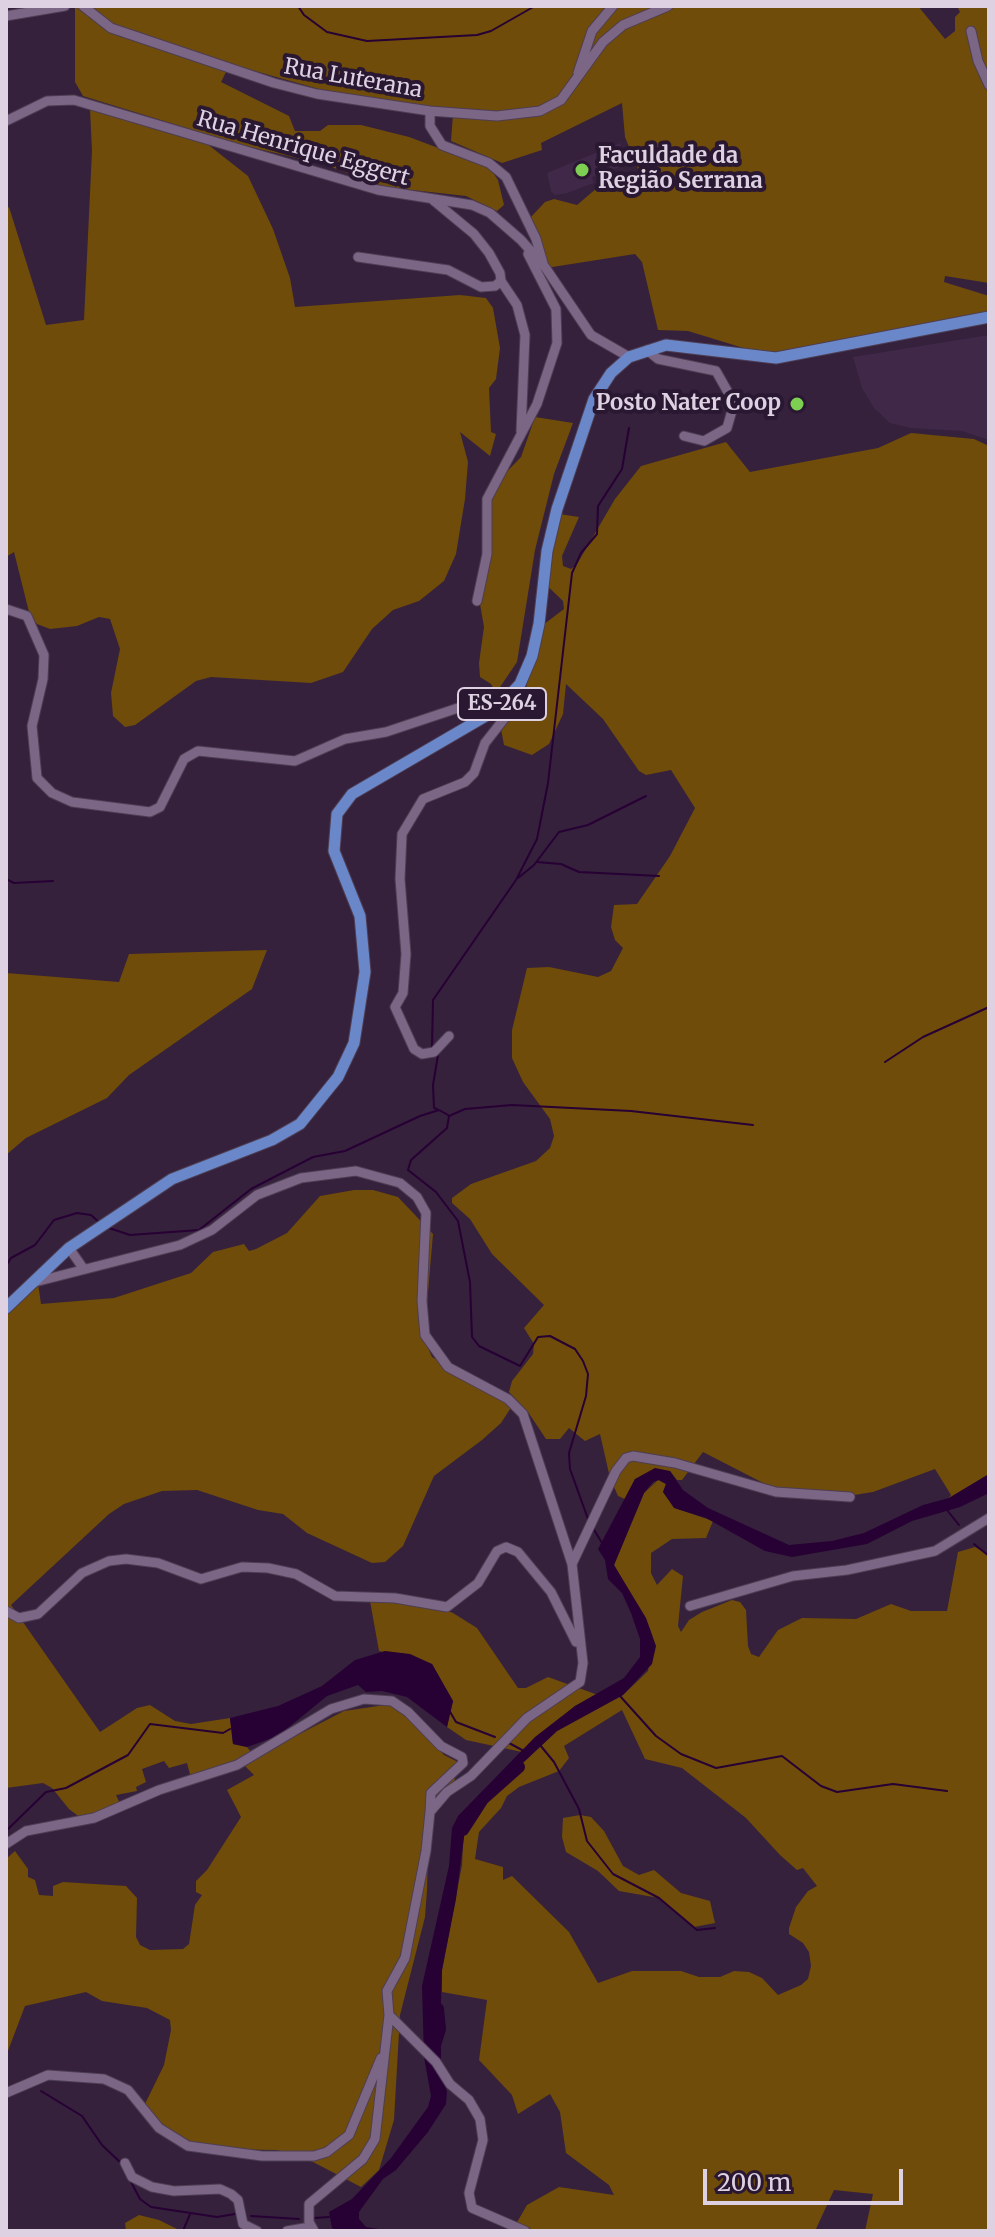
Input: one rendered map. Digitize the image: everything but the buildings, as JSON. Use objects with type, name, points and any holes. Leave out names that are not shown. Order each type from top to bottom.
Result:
[{"type":"main road","name":"ES-264","points":[[6,1308],[69,1248],[196,1167],[289,1132],[325,1095],[348,1061],[354,1043],[365,972],[360,916],[334,851],[337,814],[352,794],[496,710],[520,684],[532,656],[554,523],[594,399],[611,373],[629,357],[647,350],[687,345],[776,358],[989,317]]},
{"type":"street","points":[[6,16],[65,6]]},
{"type":"street","name":"Rua Luterana","points":[[83,6],[111,28],[274,83],[317,94],[430,111],[523,114],[561,100],[576,84]]},
{"type":"street","points":[[576,84],[592,31],[613,6]]},
{"type":"street","points":[[576,84],[603,42],[623,25],[668,6]]},
{"type":"street","points":[[971,31],[978,61],[989,85]]},
{"type":"street","name":"Rua Henrique Eggert","points":[[6,121],[47,101],[74,100],[378,190],[472,205],[490,213],[521,240],[545,267],[591,335],[629,357]]},
{"type":"street","points":[[430,111],[430,126],[442,145],[489,163],[506,177],[536,239],[545,267]]},
{"type":"street","points":[[433,200],[474,234],[498,267],[501,281],[517,305],[525,335],[521,433]]},
{"type":"street","points":[[477,601],[487,554],[487,499],[537,404],[555,359],[556,309],[521,240]]},
{"type":"street","points":[[358,257],[448,270],[481,287],[495,286],[501,281]]},
{"type":"street","points":[[647,350],[658,359],[716,371],[729,394],[733,419],[727,428],[704,441],[684,436]]},
{"type":"street","points":[[6,609],[27,616],[44,655],[43,679],[32,726],[37,778],[52,793],[72,802],[150,812],[165,800],[184,759],[198,751],[295,761],[345,739],[386,732],[458,708],[496,710]]},
{"type":"street","points":[[449,1036],[434,1052],[422,1054],[414,1049],[395,1007],[403,993],[406,954],[400,879],[402,834],[423,799],[465,782],[474,773],[485,743],[511,710],[509,698]]},
{"type":"street","points":[[35,1282],[138,1257],[198,1238],[257,1195],[301,1178],[356,1171],[400,1183],[417,1197],[426,1213],[422,1301],[425,1335],[448,1367],[508,1399],[529,1424],[547,1492],[572,1564],[581,1653],[580,1682],[527,1718],[483,1764],[447,1792],[430,1812]]},
{"type":"street","points":[[69,1248],[83,1268]]},
{"type":"street","points":[[572,1564],[589,1534],[616,1471],[626,1458],[633,1456],[675,1463],[776,1492],[850,1497]]},
{"type":"street","points":[[690,1606],[793,1576],[847,1570],[935,1551],[989,1518]]},
{"type":"street","points":[[6,1611],[19,1618],[38,1614],[82,1573],[109,1561],[126,1559],[158,1563],[201,1579],[242,1567],[268,1568],[296,1574],[335,1596],[395,1598],[447,1607],[478,1583],[497,1551],[506,1547],[518,1552],[551,1592],[581,1653]]},
{"type":"street","points":[[6,1844],[26,1831],[94,1818],[173,1785],[237,1765],[331,1709],[364,1699],[392,1701],[408,1712],[441,1746],[462,1757],[463,1763],[431,1793],[426,1851],[405,1958],[387,1991],[389,2015],[373,2148],[309,2204],[312,2229],[287,2231]]},
{"type":"street","points":[[389,2015],[436,2062],[450,2084],[469,2100],[480,2119],[482,2153],[469,2193],[470,2205],[475,2211],[525,2231]]},
{"type":"street","points":[[6,2093],[48,2075],[104,2079],[128,2090],[159,2128],[188,2146],[235,2154],[314,2156],[327,2152],[349,2135],[383,2056]]},
{"type":"street","points":[[125,2163],[132,2177],[152,2187],[174,2191],[220,2189],[231,2194],[238,2200],[243,2224],[257,2231]]},
{"type":"shaded area","points":[[75,6],[918,6],[945,39],[955,31],[955,17],[960,12],[957,6],[989,6],[989,283],[945,276],[944,282],[989,296],[989,312],[775,353],[750,350],[688,331],[658,330],[642,262],[635,254],[546,268],[530,218],[545,202],[554,199],[577,205],[604,182],[639,171],[625,137],[622,103],[541,143],[542,150],[502,163],[451,141],[453,114],[319,89],[230,64],[221,82],[289,116],[295,131],[320,131],[328,125],[361,125],[409,137],[489,167],[498,180],[504,205],[497,211],[466,196],[385,187],[326,165],[238,144],[83,96],[75,82]]},
{"type":"shaded area","points":[[90,109],[206,143],[248,176],[273,229],[290,278],[295,307],[460,295],[486,298],[493,308],[500,348],[496,379],[489,388],[491,432],[496,434],[490,456],[460,432],[468,462],[465,499],[456,554],[444,581],[419,601],[393,610],[372,629],[343,672],[311,683],[211,677],[196,681],[135,725],[125,727],[113,716],[111,693],[120,649],[110,619],[99,617],[77,626],[50,629],[37,624],[30,616],[14,552],[6,557],[6,209],[9,207],[46,325],[84,320],[92,151]]},
{"type":"shaded area","name":"Faculdade da Região Serrana","points":[[620,143],[628,164],[592,177],[594,183],[567,193],[555,195],[551,191],[547,173]]},
{"type":"shaded area","points":[[989,335],[989,440],[962,431],[911,428],[890,423],[874,408],[862,388],[853,357]]},
{"type":"shaded area","points":[[535,417],[573,423],[554,474],[535,550],[517,662],[496,693],[491,684],[480,677],[479,663],[484,627],[480,604],[489,559],[486,520],[493,486],[521,457]]},
{"type":"shaded area","points":[[911,433],[974,439],[989,446],[989,1474],[949,1498],[951,1495],[935,1469],[873,1492],[848,1496],[771,1487],[703,1452],[682,1480],[677,1480],[670,1471],[635,1479],[625,1499],[618,1496],[610,1478],[600,1434],[585,1441],[569,1428],[560,1439],[546,1439],[528,1412],[509,1392],[512,1381],[533,1354],[534,1344],[524,1328],[544,1305],[492,1254],[470,1219],[452,1203],[452,1198],[471,1184],[536,1161],[550,1148],[554,1136],[550,1119],[523,1082],[512,1058],[512,1030],[527,968],[549,967],[598,977],[611,971],[623,948],[615,940],[611,927],[614,905],[637,904],[670,856],[695,808],[671,770],[646,775],[639,771],[603,719],[566,684],[563,714],[549,744],[532,755],[504,745],[501,729],[517,710],[526,688],[539,628],[564,609],[563,601],[539,578],[553,513],[579,517],[562,556],[563,566],[571,569],[577,564],[615,499],[641,466],[726,442],[750,472],[878,448]]},
{"type":"shaded area","points":[[267,950],[252,989],[129,1075],[107,1098],[26,1138],[6,1155],[6,973],[119,982],[129,954]]},
{"type":"shaded area","points":[[373,1190],[398,1197],[433,1234],[424,1339],[432,1357],[512,1406],[501,1423],[434,1476],[403,1546],[385,1562],[372,1563],[307,1533],[283,1514],[258,1510],[197,1490],[162,1491],[124,1504],[109,1514],[11,1605],[100,1732],[137,1708],[150,1705],[175,1721],[191,1724],[230,1718],[233,1744],[247,1747],[255,1757],[344,1711],[385,1705],[402,1708],[444,1755],[458,1762],[453,1788],[427,1800],[421,1849],[428,1853],[425,1917],[400,2015],[394,2120],[379,2170],[361,2187],[313,2162],[277,2150],[209,2149],[169,2139],[151,2127],[145,2116],[145,2104],[164,2065],[171,2030],[170,2020],[147,2008],[102,2001],[86,1992],[25,2006],[6,2056],[6,1859],[15,1851],[28,1869],[28,1877],[35,1880],[39,1895],[53,1896],[53,1886],[63,1882],[126,1886],[137,1898],[136,1937],[140,1945],[150,1950],[183,1949],[189,1944],[195,1905],[202,1895],[196,1892],[196,1881],[207,1870],[241,1817],[227,1790],[254,1775],[243,1764],[192,1782],[187,1763],[169,1768],[164,1761],[142,1769],[146,1782],[136,1787],[137,1791],[116,1795],[123,1810],[96,1820],[81,1818],[52,1788],[43,1783],[6,1788],[6,1303],[38,1283],[41,1304],[114,1298],[191,1273],[213,1252],[244,1244],[249,1251],[287,1233],[320,1196]]},
{"type":"shaded area","points":[[655,1468],[670,1471],[683,1490],[708,1508],[789,1545],[832,1541],[864,1533],[923,1505],[949,1498],[989,1474],[989,1493],[960,1507],[912,1521],[867,1544],[792,1557],[765,1551],[706,1518],[674,1508],[663,1492],[666,1484],[659,1480],[653,1482],[644,1493],[614,1565],[646,1618],[656,1646],[652,1664],[623,1695],[557,1731],[481,1802],[466,1822],[456,1899],[442,1970],[440,2029],[433,2045],[447,2092],[446,2104],[428,2132],[396,2170],[383,2179],[359,2212],[359,2219],[366,2227],[391,2231],[338,2231],[332,2228],[329,2212],[352,2199],[391,2158],[428,2107],[431,2096],[424,2057],[422,1986],[449,1866],[452,1828],[458,1816],[535,1737],[575,1706],[624,1678],[640,1657],[640,1639],[631,1613],[622,1593],[608,1579],[605,1560],[598,1549],[635,1479]]},
{"type":"shaded area","points":[[658,1480],[666,1484],[663,1492],[675,1508],[713,1521],[706,1538],[672,1539],[651,1553],[651,1573],[657,1585],[672,1569],[683,1576],[678,1626],[681,1632],[689,1620],[702,1612],[732,1600],[740,1602],[746,1610],[748,1646],[751,1654],[759,1657],[778,1630],[802,1618],[856,1619],[891,1604],[911,1611],[947,1611],[958,1552],[975,1547],[989,1555],[989,2231],[865,2231],[873,2194],[834,2190],[815,2231],[537,2231],[516,2224],[527,2205],[559,2187],[614,2195],[609,2185],[566,2153],[560,2112],[550,2094],[518,2114],[512,2095],[479,2060],[487,2000],[442,1992],[442,1970],[462,1865],[464,1827],[481,1802],[557,1731],[623,1695],[648,1671],[653,1639],[650,1629],[614,1565],[644,1493]],"holes":[[[622,1710],[645,1759],[682,1768],[746,1818],[797,1870],[803,1868],[817,1886],[808,1891],[796,1907],[789,1928],[789,1934],[803,1943],[809,1952],[811,1966],[808,1979],[801,1985],[778,1995],[762,1978],[749,1972],[734,1971],[720,1977],[699,1977],[681,1971],[632,1971],[598,1983],[569,1932],[512,1876],[503,1880],[503,1867],[475,1859],[479,1832],[501,1808],[507,1796],[519,1787],[559,1771],[569,1758],[564,1746]]]},
{"type":"shaded area","points":[[370,1601],[421,1601],[453,1613],[477,1628],[518,1688],[526,1688],[548,1677],[598,1695],[575,1706],[522,1752],[466,1740],[447,1727],[453,1701],[432,1664],[379,1651]]},
{"type":"shaded area","points":[[385,1651],[410,1654],[432,1664],[453,1701],[447,1727],[407,1697],[382,1691],[366,1692],[358,1685],[327,1696],[278,1736],[247,1747],[233,1744],[230,1718],[278,1706],[322,1686],[355,1660]]},
{"type":"shaded area","points":[[591,1817],[604,1831],[623,1866],[639,1875],[654,1870],[681,1893],[710,1901],[715,1923],[694,1927],[659,1898],[619,1891],[598,1871],[566,1852],[562,1837],[563,1818]]},
{"type":"shaded area","points":[[139,2215],[159,2220],[181,2231],[126,2231],[125,2223]]},
{"type":"waterway","points":[[298,6],[304,15],[327,32],[367,41],[477,35],[491,31],[535,6]]},
{"type":"waterway","points":[[432,1047],[433,1000],[516,880],[537,839],[548,783],[572,573],[581,553],[597,534],[598,506],[622,469],[629,428]]},
{"type":"waterway","points":[[518,878],[534,865],[559,832],[588,825],[646,796]]},
{"type":"waterway","points":[[537,862],[561,864],[579,872],[659,876]]},
{"type":"waterway","points":[[6,879],[14,883],[53,881]]},
{"type":"waterway","points":[[885,1062],[923,1037],[989,1007]]},
{"type":"waterway","points":[[437,1109],[434,1108],[433,1085],[438,1055]]},
{"type":"waterway","points":[[449,1116],[465,1109],[512,1105],[631,1111],[753,1125]]},
{"type":"waterway","points":[[109,1228],[130,1235],[199,1230],[251,1189],[313,1157],[345,1151],[439,1110],[448,1115]]},
{"type":"waterway","points":[[449,1116],[447,1128],[411,1160],[408,1170],[436,1192],[458,1221],[470,1282],[472,1337],[479,1346],[520,1366],[538,1337],[550,1336],[575,1349],[583,1361],[588,1374],[586,1396],[569,1453],[570,1469],[588,1519]]},
{"type":"waterway","points":[[6,1266],[11,1258],[35,1245],[54,1220],[77,1213],[91,1215],[100,1223]]},
{"type":"waterway","points":[[947,1510],[959,1525]]},
{"type":"waterway","points":[[593,1528],[602,1543]]},
{"type":"waterway","points":[[974,1544],[989,1556]]},
{"type":"waterway","points":[[620,1696],[656,1736],[681,1754],[716,1768],[782,1756],[821,1786],[837,1792],[893,1784],[947,1791]]},
{"type":"waterway","points":[[449,1710],[456,1722],[495,1737]]},
{"type":"waterway","points":[[6,1831],[46,1792],[66,1788],[128,1755],[150,1724],[223,1733],[230,1729]]},
{"type":"waterway","points":[[509,1743],[522,1750]]},
{"type":"waterway","points":[[540,1745],[554,1762],[579,1809],[587,1841],[613,1874],[659,1898],[697,1930],[715,1928]]},
{"type":"waterway","points":[[463,1830],[483,1799],[519,1767]]},
{"type":"waterway","points":[[435,2069],[435,2045],[440,2029],[438,2009]]},
{"type":"waterway","points":[[41,2091],[82,2116],[102,2145],[122,2164]]},
{"type":"waterway","points":[[130,2180],[140,2199],[151,2207],[217,2217],[235,2214]]},
{"type":"waterway","points":[[183,2231],[190,2214]]},
{"type":"waterway","points":[[251,2216],[299,2219]]},
{"type":"waterway","points":[[314,2218],[329,2217]]},
{"type":"place","name":"Faculdade da Região Serrana","points":[[582,170]]},
{"type":"place","name":"Posto Nater Coop","points":[[797,404]]}]
